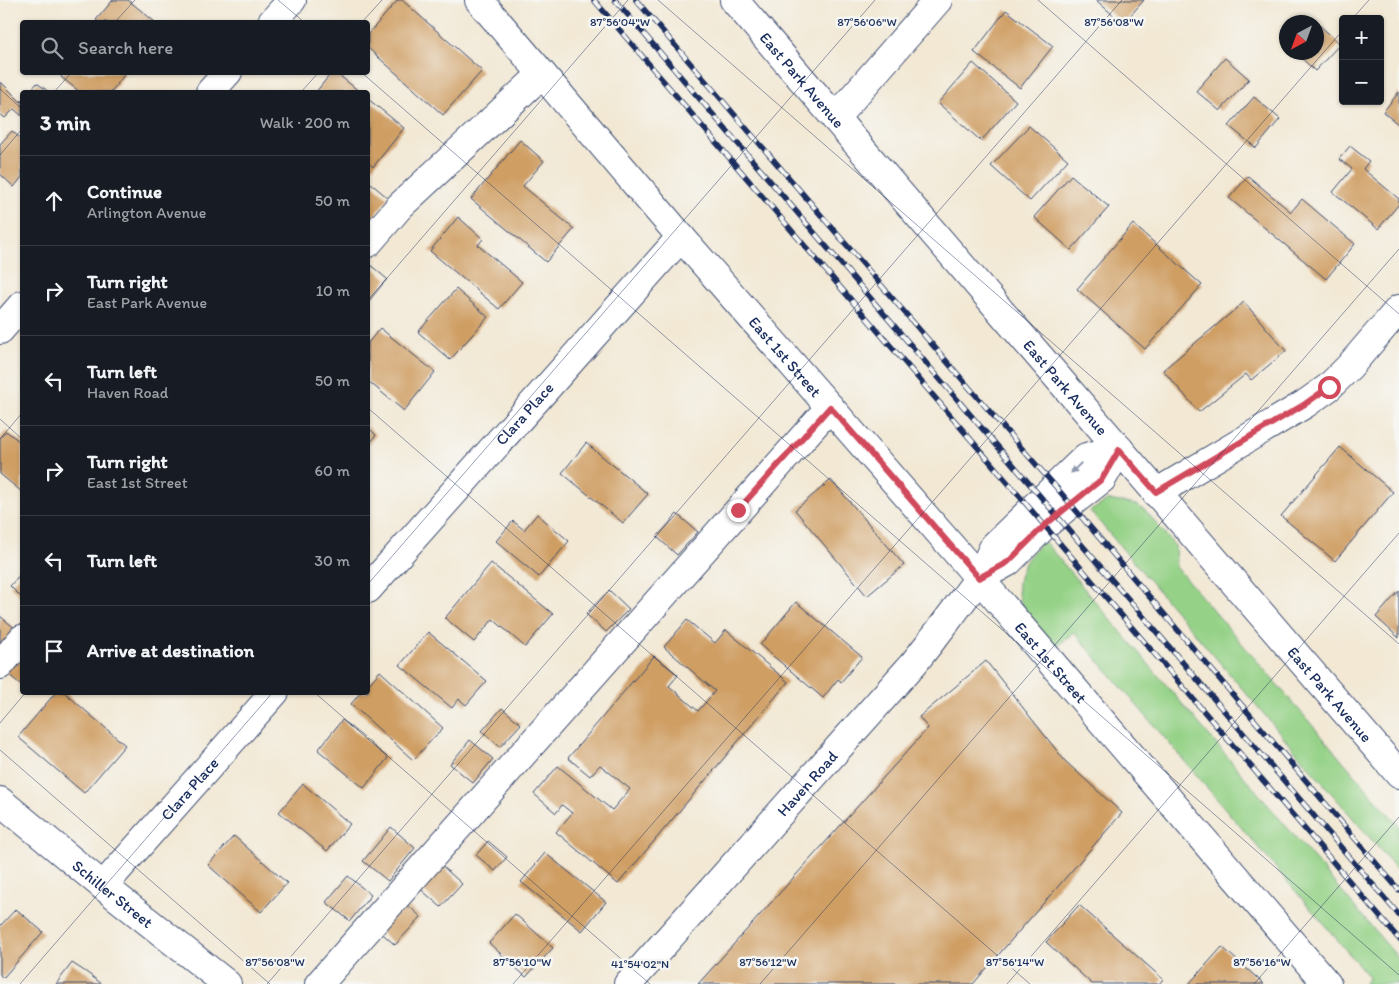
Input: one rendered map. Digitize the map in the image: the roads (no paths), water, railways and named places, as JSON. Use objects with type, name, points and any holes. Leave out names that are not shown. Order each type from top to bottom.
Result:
[{"type":"street","points":[[274,20],[292,0]]},
{"type":"street","name":"East 1st Street","points":[[479,0],[681,237],[979,578],[1327,984]]},
{"type":"street","name":"East Park Avenue","points":[[734,0],[1399,774]]},
{"type":"street","points":[[835,118],[938,0]]},
{"type":"street","points":[[370,241],[400,206],[542,74]]},
{"type":"street","points":[[212,90],[225,75]]},
{"type":"street","name":"Clara Place","points":[[370,587],[681,237]]},
{"type":"street","points":[[0,330],[20,307]]},
{"type":"street","points":[[1156,492],[1305,404],[1323,391],[1350,367],[1399,310]]},
{"type":"street","points":[[319,984],[830,407]]},
{"type":"street","name":"Haven Road","points":[[628,984],[914,663],[979,578],[994,546],[1086,458],[1119,450]]},
{"type":"street","points":[[0,665],[20,642]]},
{"type":"street","name":"Clara Place","points":[[103,886],[272,695]]},
{"type":"street","name":"Schiller Street","points":[[0,801],[103,886],[227,984]]},
{"type":"railway","points":[[594,0],[1399,939]]},
{"type":"railway","points":[[615,0],[1399,915]]},
{"type":"railway","points":[[636,0],[1056,487],[1399,890]]}]
